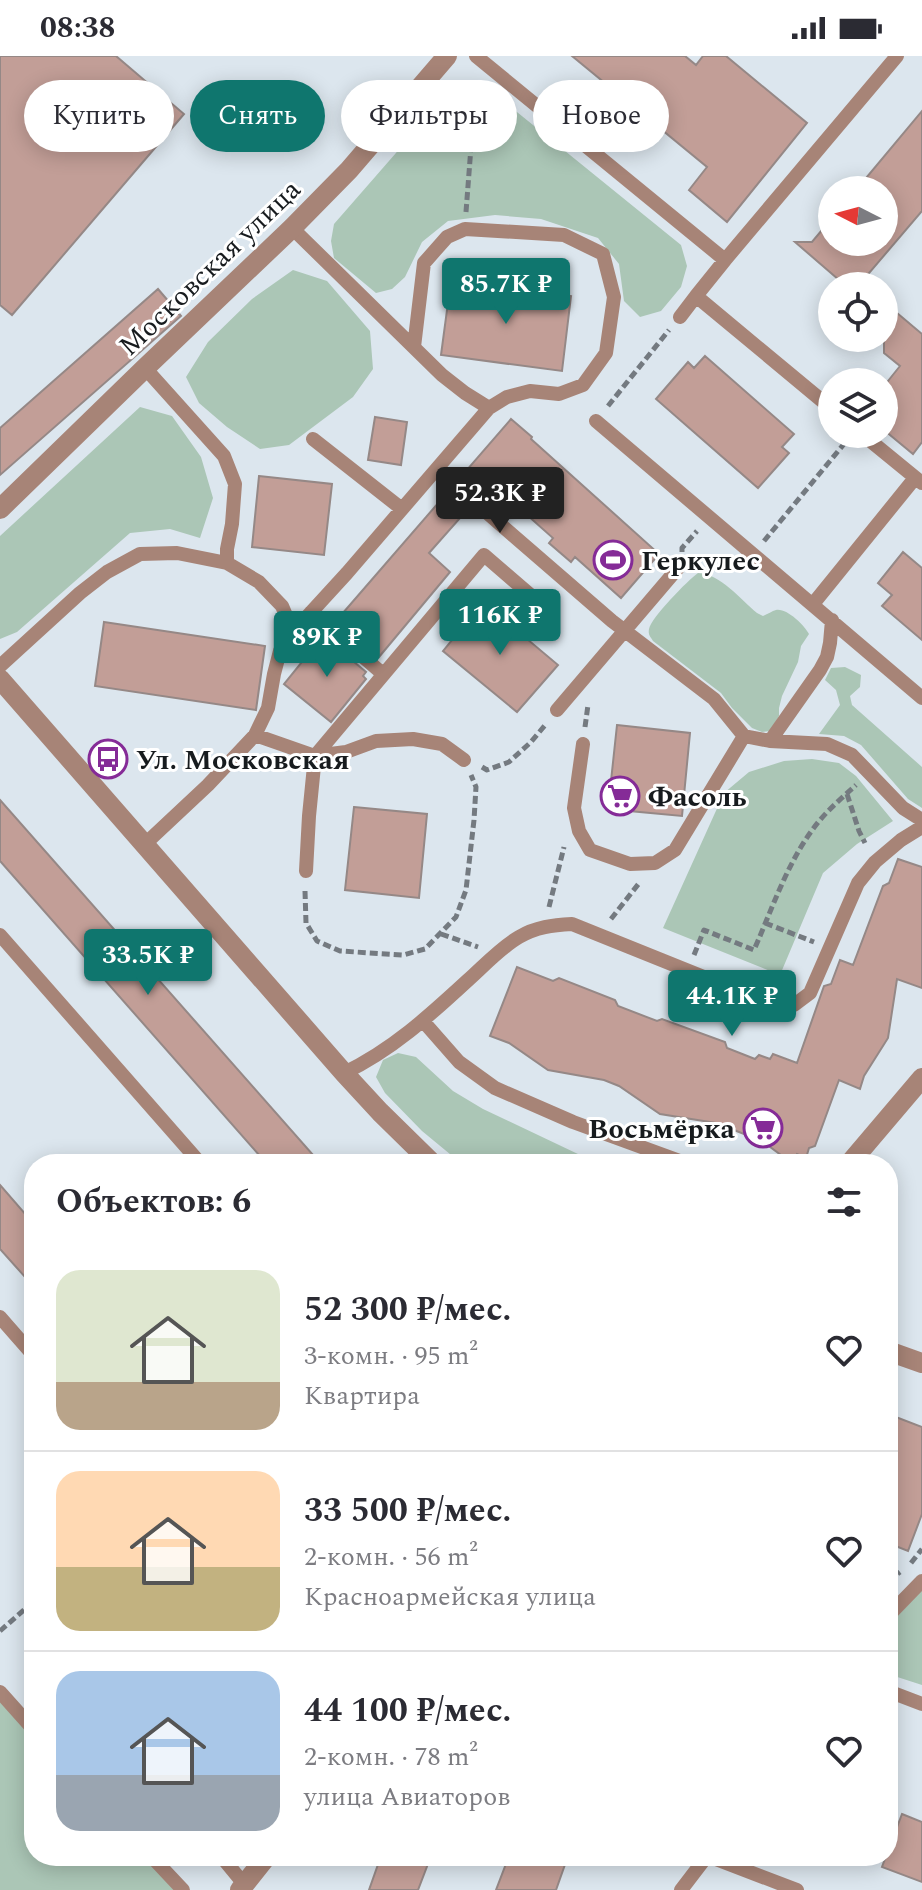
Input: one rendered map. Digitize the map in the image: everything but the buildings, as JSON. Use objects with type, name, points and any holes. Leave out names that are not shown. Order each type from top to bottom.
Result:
[{"type":"street","name":"Московская улица","points":[[0,509],[292,228],[349,170],[447,56]]},
{"type":"street","points":[[0,679],[344,1073],[423,1154]]},
{"type":"street","points":[[857,1154],[922,1078]]},
{"type":"street","points":[[898,1355],[922,1363]]},
{"type":"street","points":[[242,1887],[259,1866]]},
{"type":"lane","points":[[680,317],[897,56]]},
{"type":"lane","points":[[477,57],[725,260]]},
{"type":"lane","points":[[292,228],[442,375],[489,408]]},
{"type":"lane","points":[[145,844],[208,785],[255,735],[268,708],[280,651],[293,632],[489,408],[507,397],[530,391],[559,394],[583,385],[606,353],[614,297],[603,254],[564,235],[465,229],[447,237],[424,263],[414,347]]},
{"type":"lane","points":[[696,296],[818,397]]},
{"type":"lane","points":[[145,368],[224,456],[235,484],[227,563]]},
{"type":"lane","points":[[596,421],[922,698]]},
{"type":"lane","points":[[313,439],[402,509]]},
{"type":"lane","points":[[813,604],[919,481],[879,448]]},
{"type":"lane","points":[[485,511],[626,632],[714,699],[744,736],[770,741],[827,744],[852,755],[903,808],[922,820]]},
{"type":"lane","points":[[0,666],[80,593],[107,572],[140,554],[177,553],[227,563],[267,590],[282,606],[293,632]]},
{"type":"lane","points":[[306,871],[315,756],[484,555],[549,611]]},
{"type":"lane","points":[[557,710],[678,568]]},
{"type":"lane","points":[[311,612],[383,674]]},
{"type":"lane","points":[[770,741],[827,657],[832,620]]},
{"type":"lane","points":[[255,735],[315,756],[346,752],[376,741],[413,739],[442,744],[464,760]]},
{"type":"lane","points":[[583,744],[574,808],[579,831],[590,850],[630,864],[655,863],[675,850],[744,736]]},
{"type":"lane","points":[[344,1073],[392,1046],[497,954],[519,937],[544,926],[572,924],[771,1004],[794,1005],[810,993],[858,883],[875,862],[922,827]]},
{"type":"lane","points":[[0,935],[192,1154]]},
{"type":"lane","points":[[423,1021],[459,1062],[495,1088],[573,1122],[661,1154]]},
{"type":"lane","points":[[0,1317],[24,1345]]},
{"type":"lane","points":[[898,1606],[922,1581]]},
{"type":"lane","points":[[0,1692],[24,1719]]},
{"type":"lane","points":[[898,1695],[922,1704]]},
{"type":"lane","points":[[160,1866],[183,1890]]},
{"type":"lane","points":[[228,1866],[242,1887]]},
{"type":"lane","points":[[681,1890],[700,1866]]},
{"type":"lane","points":[[734,1866],[797,1890]]},
{"type":"path","points":[[465,229],[477,57]]},
{"type":"path","points":[[596,421],[680,317]]},
{"type":"path","points":[[753,554],[840,448]]},
{"type":"path","points":[[678,568],[682,548],[709,517]]},
{"type":"path","points":[[464,760],[487,770],[509,762],[531,742],[557,710]]},
{"type":"path","points":[[306,871],[306,923],[317,941],[340,951],[403,955],[425,949],[456,917],[466,890],[476,787],[464,760]]},
{"type":"path","points":[[688,972],[704,930],[754,950],[804,842],[820,820],[869,773]]},
{"type":"path","points":[[847,794],[859,831],[875,862]]},
{"type":"path","points":[[544,926],[574,808]]},
{"type":"path","points":[[599,934],[655,863]]},
{"type":"path","points":[[765,923],[829,948]]},
{"type":"path","points":[[441,934],[497,954]]},
{"type":"path","points":[[0,1631],[24,1610]]},
{"type":"green space","points":[[517,112],[533,125],[533,152],[566,152],[681,245],[687,266],[681,287],[661,311],[640,317],[624,301],[619,264],[598,238],[541,219],[495,215],[448,221],[422,242],[405,277],[392,289],[376,293],[334,258],[331,241],[334,224],[397,152],[517,152]]},
{"type":"green space","points":[[293,270],[327,281],[370,331],[373,369],[353,397],[289,445],[260,449],[199,403],[186,377],[208,342],[252,299]]},
{"type":"green space","points":[[140,407],[172,416],[201,457],[213,498],[200,538],[170,529],[130,533],[17,632],[0,639],[0,536]]},
{"type":"green space","points":[[698,573],[722,582],[763,616],[776,610],[790,614],[809,634],[801,646],[798,662],[782,696],[779,716],[770,731],[752,728],[721,693],[653,641],[650,635],[649,629],[656,617]]},
{"type":"green space","points":[[845,667],[861,675],[860,687],[850,696],[852,705],[922,767],[922,808],[908,799],[861,745],[844,736],[819,734],[840,705],[836,690],[825,680],[831,668]]},
{"type":"green space","points":[[812,759],[839,763],[856,776],[893,821],[857,844],[823,873],[780,975],[663,928],[724,793],[749,772],[784,761]]},
{"type":"green space","points":[[398,1053],[416,1057],[453,1091],[483,1109],[578,1154],[450,1154],[385,1093],[376,1077],[383,1060]]},
{"type":"green space","points":[[922,1590],[922,1685],[898,1677],[898,1615]]},
{"type":"green space","points":[[0,1692],[24,1719],[24,1866],[160,1866],[183,1890],[0,1890]]},
{"type":"place","name":"Геркулес","points":[[613,560]]},
{"type":"place","name":"Ул. Московская","points":[[108,759]]},
{"type":"place","name":"Фасоль","points":[[620,796]]},
{"type":"place","name":"Восьмёрка","points":[[763,1128]]}]
